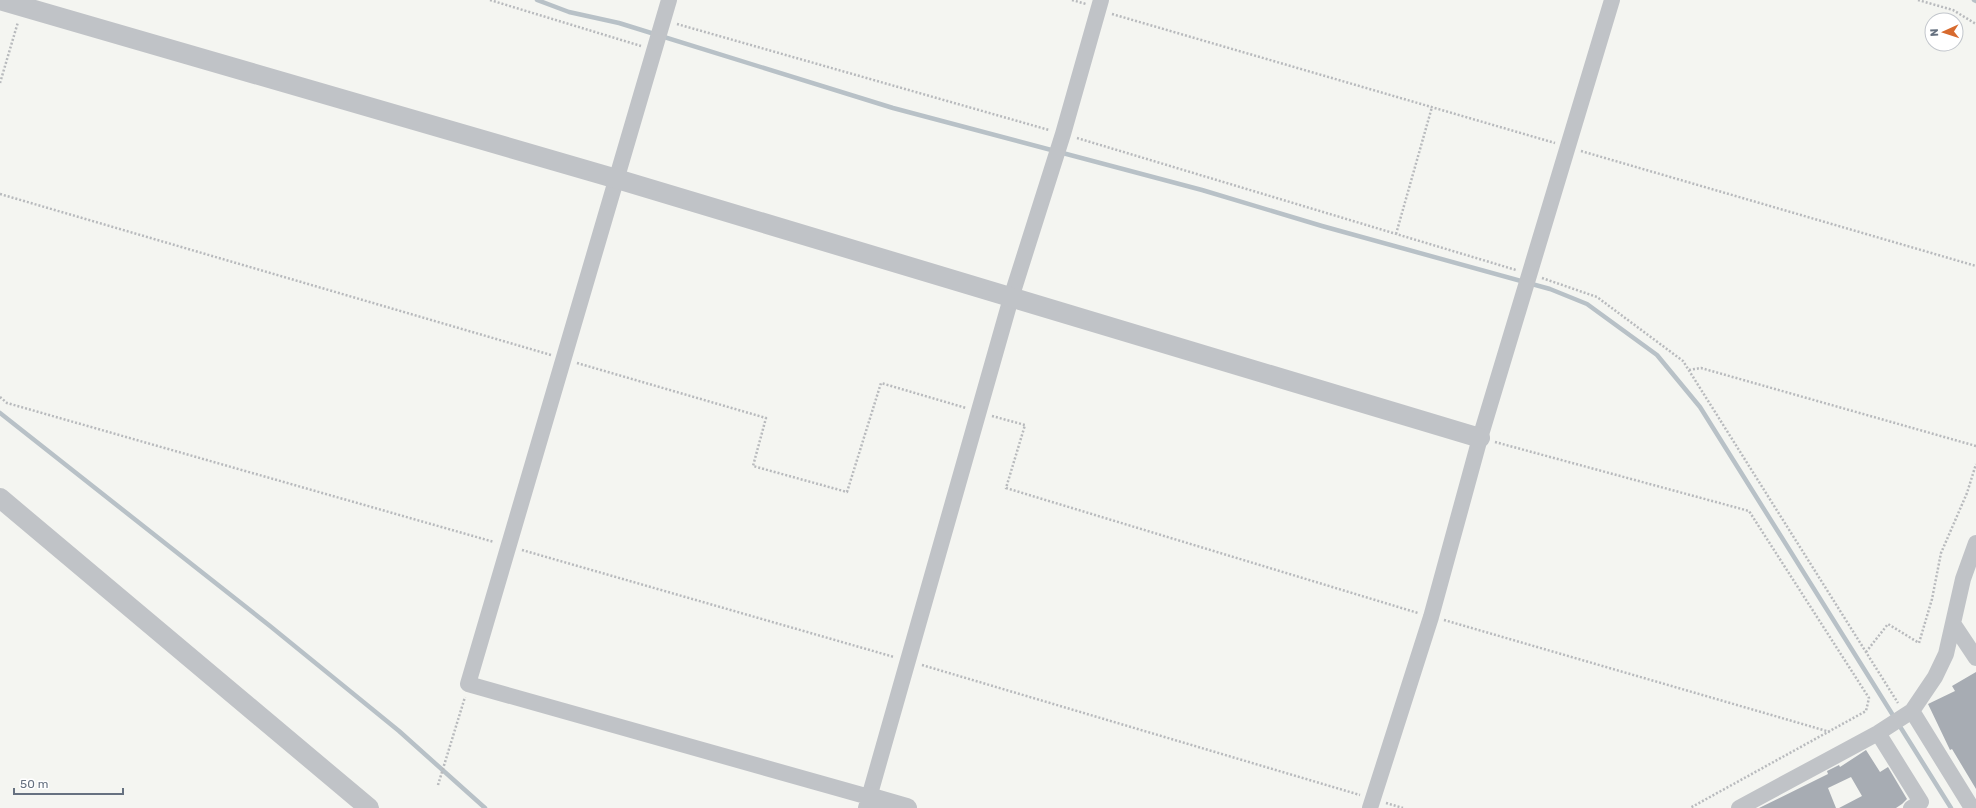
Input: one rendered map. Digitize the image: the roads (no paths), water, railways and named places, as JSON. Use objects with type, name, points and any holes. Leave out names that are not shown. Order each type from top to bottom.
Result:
[{"type":"street","points":[[669,0],[468,684],[868,803],[907,808]]},
{"type":"street","points":[[1371,804],[1430,616],[1480,438],[1612,0]]},
{"type":"street","points":[[11,3],[617,179],[1480,438]]},
{"type":"street","points":[[868,803],[980,412],[1011,298],[1063,134],[1100,4]]},
{"type":"street","points":[[0,498],[369,808]]},
{"type":"street","points":[[1739,808],[1878,733],[1909,713],[1935,677],[1946,654],[1954,625],[1963,579],[1976,543]]},
{"type":"street","points":[[1954,625],[1976,658]]},
{"type":"street","points":[[1909,713],[1972,808]]},
{"type":"street","points":[[1878,733],[1921,802],[1911,808]]},
{"type":"waterway","points":[[537,0],[569,12],[619,23],[893,108],[1202,190],[1322,226],[1550,289],[1587,304],[1657,355],[1700,407],[1951,808]]},
{"type":"waterway","points":[[0,413],[270,626],[399,731],[485,808]]}]
